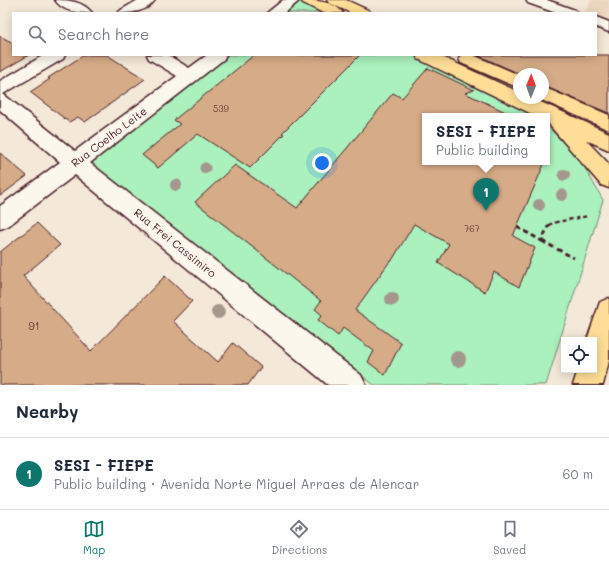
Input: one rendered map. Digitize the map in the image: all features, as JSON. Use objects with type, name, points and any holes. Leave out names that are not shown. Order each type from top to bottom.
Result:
[{"type":"main road","points":[[308,0],[333,12]]},
{"type":"main road","points":[[334,0],[361,12]]},
{"type":"main road","points":[[426,56],[547,113]]},
{"type":"main road","points":[[460,56],[513,79]]},
{"type":"main road","points":[[549,96],[609,123]]},
{"type":"main road","points":[[551,115],[609,142]]},
{"type":"main road","points":[[551,115],[609,179]]},
{"type":"main road","points":[[597,353],[609,311]]},
{"type":"main road","points":[[588,385],[591,373]]},
{"type":"street","points":[[62,0],[82,12]]},
{"type":"street","points":[[128,12],[148,0]]},
{"type":"street","points":[[276,12],[293,0]]},
{"type":"street","points":[[533,0],[563,7]]},
{"type":"street","points":[[597,22],[609,27]]},
{"type":"street","points":[[0,89],[55,56]]},
{"type":"street","points":[[157,56],[190,76]]},
{"type":"street","name":"Rua Coelho Leite","points":[[0,219],[217,56]]},
{"type":"street","name":"Rua Frei Cassimiro","points":[[0,100],[75,163],[351,385]]},
{"type":"path","points":[[542,241],[547,228],[552,223],[588,216]]},
{"type":"path","points":[[517,227],[574,258]]},
{"type":"shaded area","points":[[591,0],[609,0],[609,22],[597,18],[597,12],[585,12]]},
{"type":"green space","points":[[299,0],[324,12],[283,12]]},
{"type":"green space","points":[[225,56],[419,56],[531,113],[422,113],[422,165],[550,165],[550,129],[581,161],[603,200],[546,385],[374,385],[83,162]]},
{"type":"building","points":[[0,36],[12,42],[12,56],[27,56],[0,72]]},
{"type":"building","points":[[609,55],[609,113],[549,88],[549,68],[513,68],[513,71],[479,56]]},
{"type":"building","points":[[82,56],[109,56],[145,79],[85,122],[78,117],[69,122],[30,92],[50,79],[48,78]]},
{"type":"building","points":[[253,56],[359,56],[282,133],[284,134],[250,168],[198,134],[158,168],[142,155],[180,124],[174,120]]},
{"type":"building","points":[[428,68],[474,90],[465,93],[508,113],[422,113],[422,165],[544,165],[513,236],[535,248],[519,287],[494,272],[485,292],[438,263],[449,244],[414,224],[391,262],[390,261],[355,310],[401,343],[385,375],[368,362],[374,351],[343,328],[338,336],[318,320],[322,315],[315,309],[321,301],[195,202],[235,165],[297,208],[393,93],[402,98]]},
{"type":"building","points":[[0,153],[27,176],[0,196]]},
{"type":"building","points":[[37,223],[60,245],[23,276],[91,351],[165,276],[192,301],[173,321],[218,362],[233,343],[261,367],[248,385],[0,385],[0,252]]},
{"type":"place","name":"SESI - FIEPE","points":[[486,211]]}]
